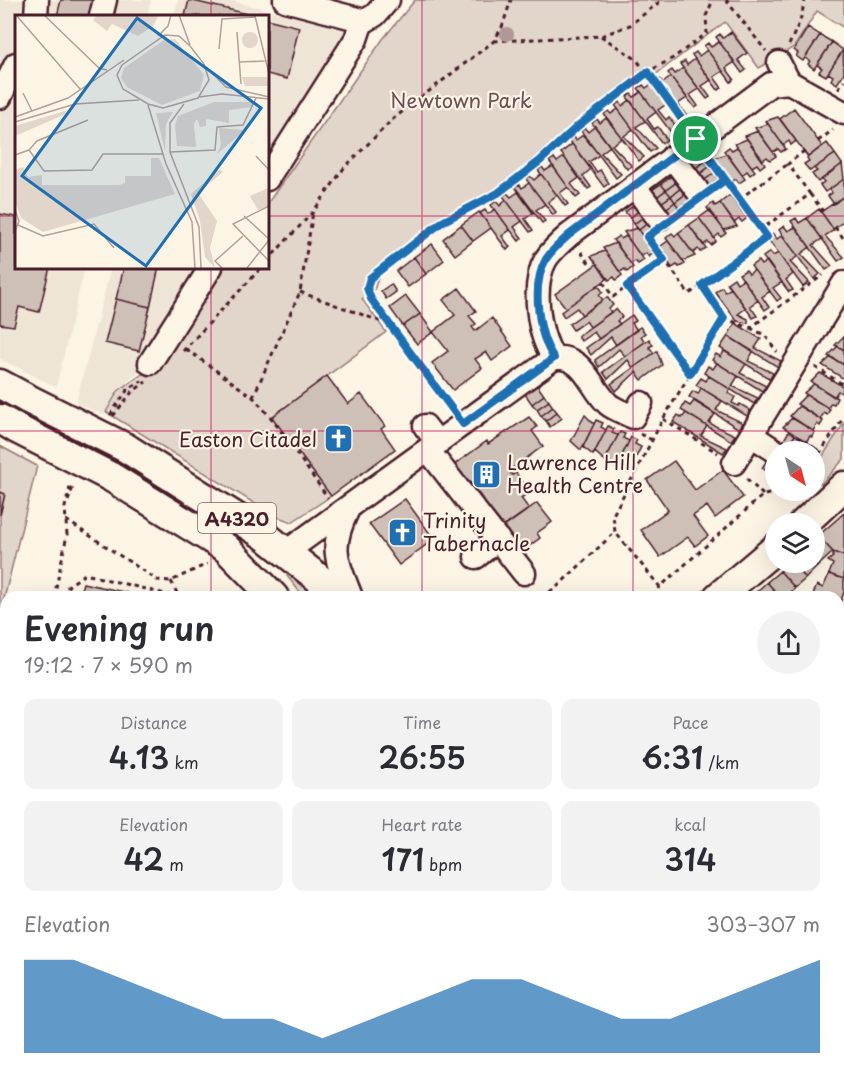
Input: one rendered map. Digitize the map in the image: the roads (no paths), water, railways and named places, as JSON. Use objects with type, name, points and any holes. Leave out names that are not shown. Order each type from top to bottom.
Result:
[{"type":"main road","name":"A4320","points":[[0,384],[126,448],[241,520],[335,591]]},
{"type":"main road","name":"A4320","points":[[8,424],[111,477],[218,555],[261,591]]},
{"type":"main road","points":[[815,513],[842,489]]},
{"type":"main road","points":[[263,591],[286,552]]},
{"type":"main road","points":[[725,591],[765,557]]},
{"type":"street","points":[[36,15],[37,0]]},
{"type":"street","points":[[101,15],[105,0]]},
{"type":"street","points":[[285,0],[362,21],[372,18],[388,0]]},
{"type":"street","points":[[268,177],[356,39],[362,21]]},
{"type":"street","points":[[0,97],[15,66]]},
{"type":"street","points":[[554,358],[546,347],[539,321],[540,283],[546,260],[569,235],[784,72],[844,113]]},
{"type":"street","points":[[672,157],[703,191]]},
{"type":"street","points":[[634,186],[657,225]]},
{"type":"street","points":[[149,371],[210,268]]},
{"type":"street","points":[[734,463],[795,364],[835,278]]},
{"type":"street","points":[[286,552],[344,512],[430,440],[463,424],[554,358],[569,359],[578,364],[609,405],[633,417],[641,403]]},
{"type":"street","points":[[751,435],[765,444]]},
{"type":"street","points":[[430,440],[524,573]]},
{"type":"street","points":[[344,512],[337,531],[335,548],[349,591]]},
{"type":"street","points":[[476,557],[498,539]]},
{"type":"place","name":"Easton Citadel","points":[[338,439]]},
{"type":"place","name":"Lawrence Hill Health Centre","points":[[486,474]]},
{"type":"place","name":"Trinity Tabernacle","points":[[402,532]]},
{"type":"park label","name":"Newtown Park","points":[[461,100]]}]
